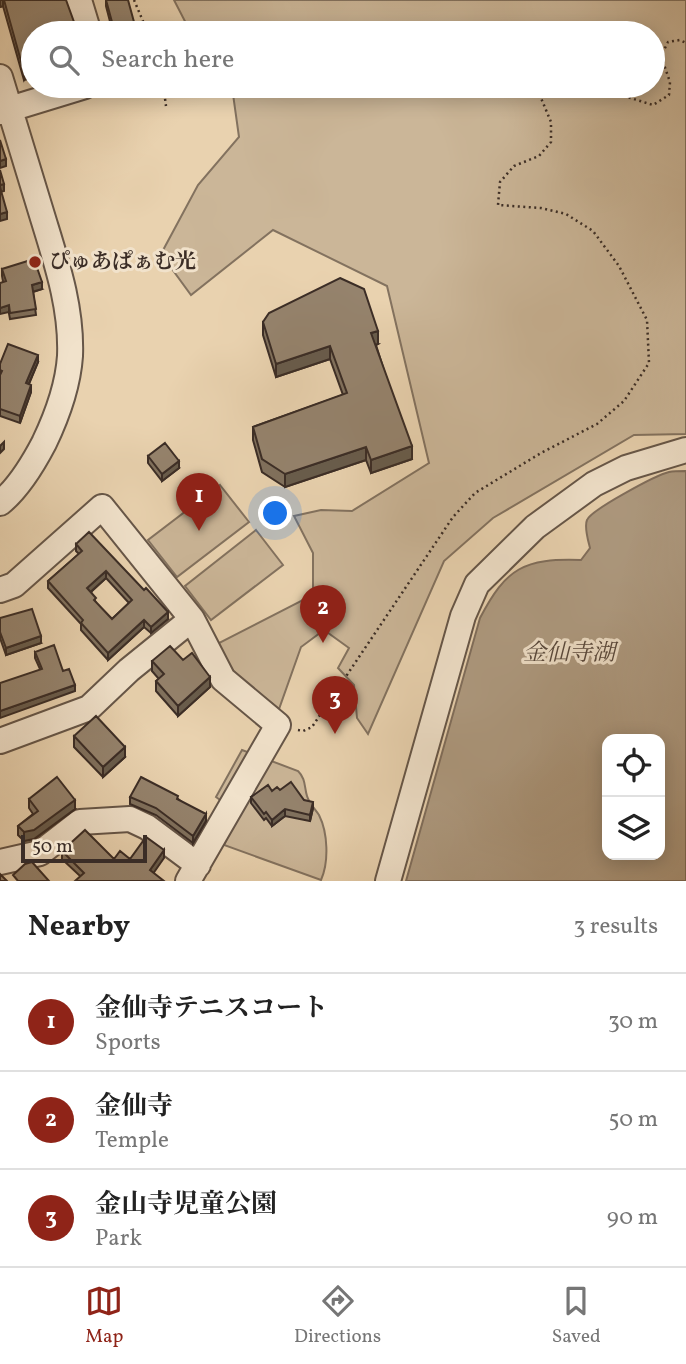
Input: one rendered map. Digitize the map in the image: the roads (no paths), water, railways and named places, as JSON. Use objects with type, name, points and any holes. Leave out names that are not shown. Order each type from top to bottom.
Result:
[{"type":"street","points":[[79,0],[85,21]]},
{"type":"street","points":[[0,77],[5,111],[61,276],[68,317],[70,357],[65,387],[54,422],[36,458],[0,503]]},
{"type":"street","points":[[5,111],[47,98]]},
{"type":"street","points":[[388,881],[463,616],[477,584],[535,527],[594,484],[626,468],[686,450]]},
{"type":"street","points":[[0,590],[15,585],[102,507],[192,620],[223,680],[278,725],[193,873],[146,827],[130,819],[80,821],[40,853],[0,862]]},
{"type":"street","points":[[0,741],[89,708],[129,670],[192,620]]},
{"type":"water","name":"金仙寺湖","points":[[686,471],[686,881],[406,881],[480,618],[489,601],[508,577],[531,564],[581,560],[590,548],[586,526],[591,515],[611,501],[669,472]]},
{"type":"place","name":"ぴゅあぱぁむ光","points":[[35,262]]},
{"type":"place","name":"金仙寺テニスコート","points":[[199,531]]},
{"type":"place","name":"金仙寺","points":[[323,643]]},
{"type":"place","name":"金山寺児童公園","points":[[335,734]]}]
